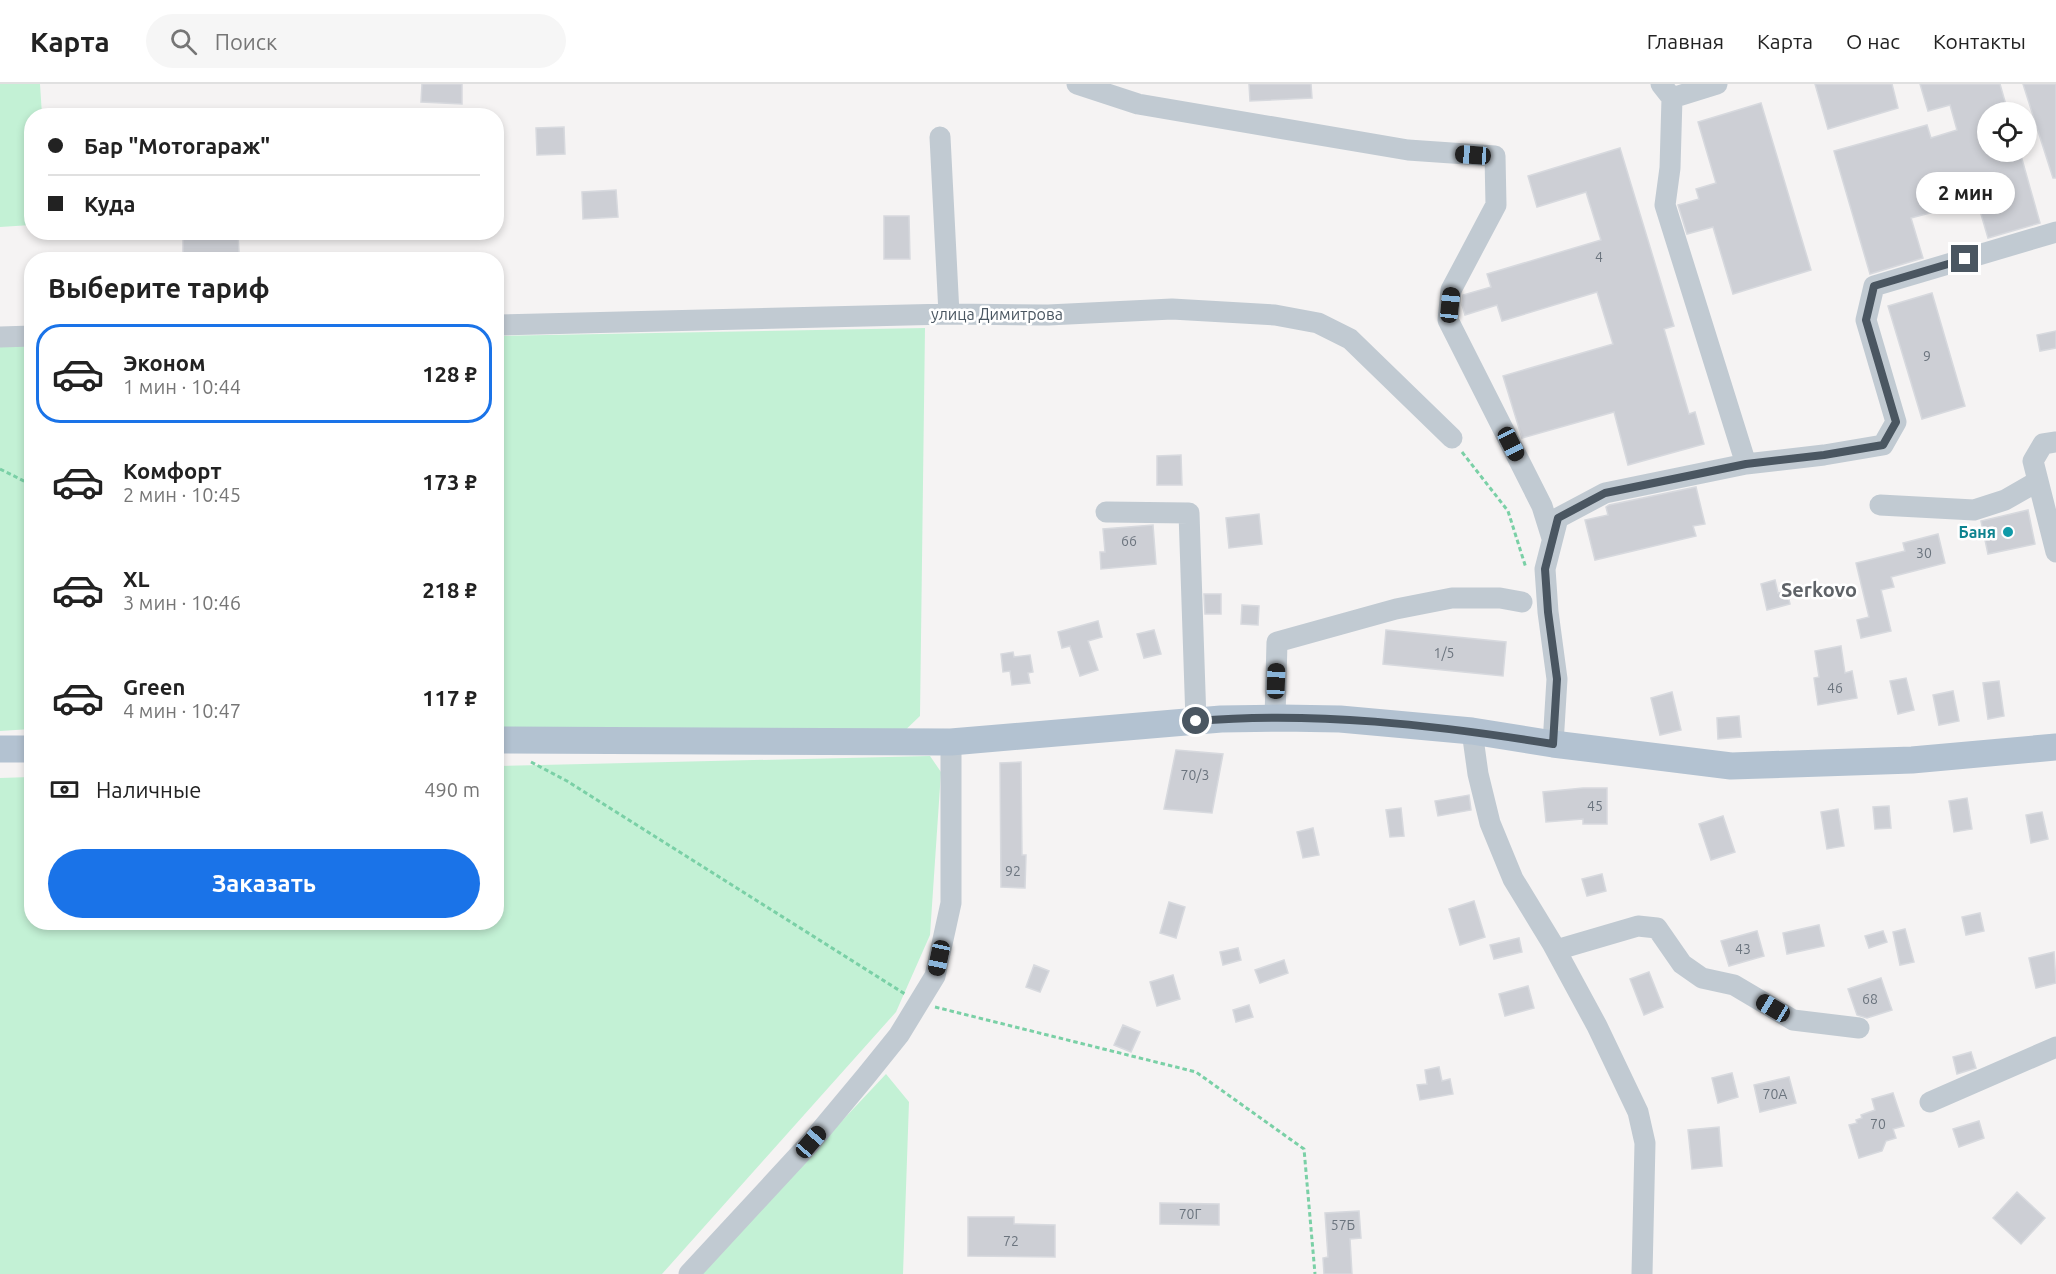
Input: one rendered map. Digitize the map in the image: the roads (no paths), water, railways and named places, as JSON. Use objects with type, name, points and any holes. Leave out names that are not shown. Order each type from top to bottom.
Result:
[{"type":"main road","points":[[504,740],[951,742],[1196,721],[1275,718],[1340,719],[1472,730],[1553,744],[1731,766],[1912,760],[2056,747]]},
{"type":"main road","points":[[0,749],[24,749]]},
{"type":"street","points":[[1077,84],[1138,104],[1408,150],[1495,156],[1496,205],[1451,290],[1448,320],[1542,506],[1552,538]]},
{"type":"street","points":[[1717,84],[1666,91],[1670,168],[1665,205],[1746,464]]},
{"type":"street","points":[[940,137],[949,314]]},
{"type":"street","points":[[1553,744],[1557,679],[1545,569],[1558,518],[1605,493],[1746,464],[1824,455],[1883,445],[1896,422],[1866,320],[1874,286],[2056,232]]},
{"type":"street","name":"улица Димитрова","points":[[504,325],[949,314],[1048,315],[1172,309],[1275,315],[1318,323],[1350,339],[1452,438]]},
{"type":"street","points":[[0,337],[24,336]]},
{"type":"street","points":[[2056,442],[2043,444],[2033,461],[2056,552]]},
{"type":"street","points":[[1880,506],[1974,510],[2005,500],[2038,481]]},
{"type":"street","points":[[1106,512],[1189,513],[1196,721]]},
{"type":"street","points":[[1275,718],[1277,642],[1396,609],[1452,598],[1500,598],[1522,602]]},
{"type":"street","points":[[1472,730],[1478,774],[1490,823],[1513,879],[1556,950],[1597,1026],[1638,1112],[1645,1143],[1642,1274]]},
{"type":"street","points":[[689,1274],[803,1150],[866,1076],[899,1035],[935,976],[951,903],[951,742]]},
{"type":"street","points":[[1556,950],[1638,926],[1657,928],[1682,964],[1702,978],[1734,985],[1793,1020],[1859,1028]]},
{"type":"street","points":[[1930,1102],[2056,1047]]},
{"type":"place","name":"Баня","points":[[2008,532]]},
{"type":"district","name":"Serkovo","points":[[1819,589]]}]
